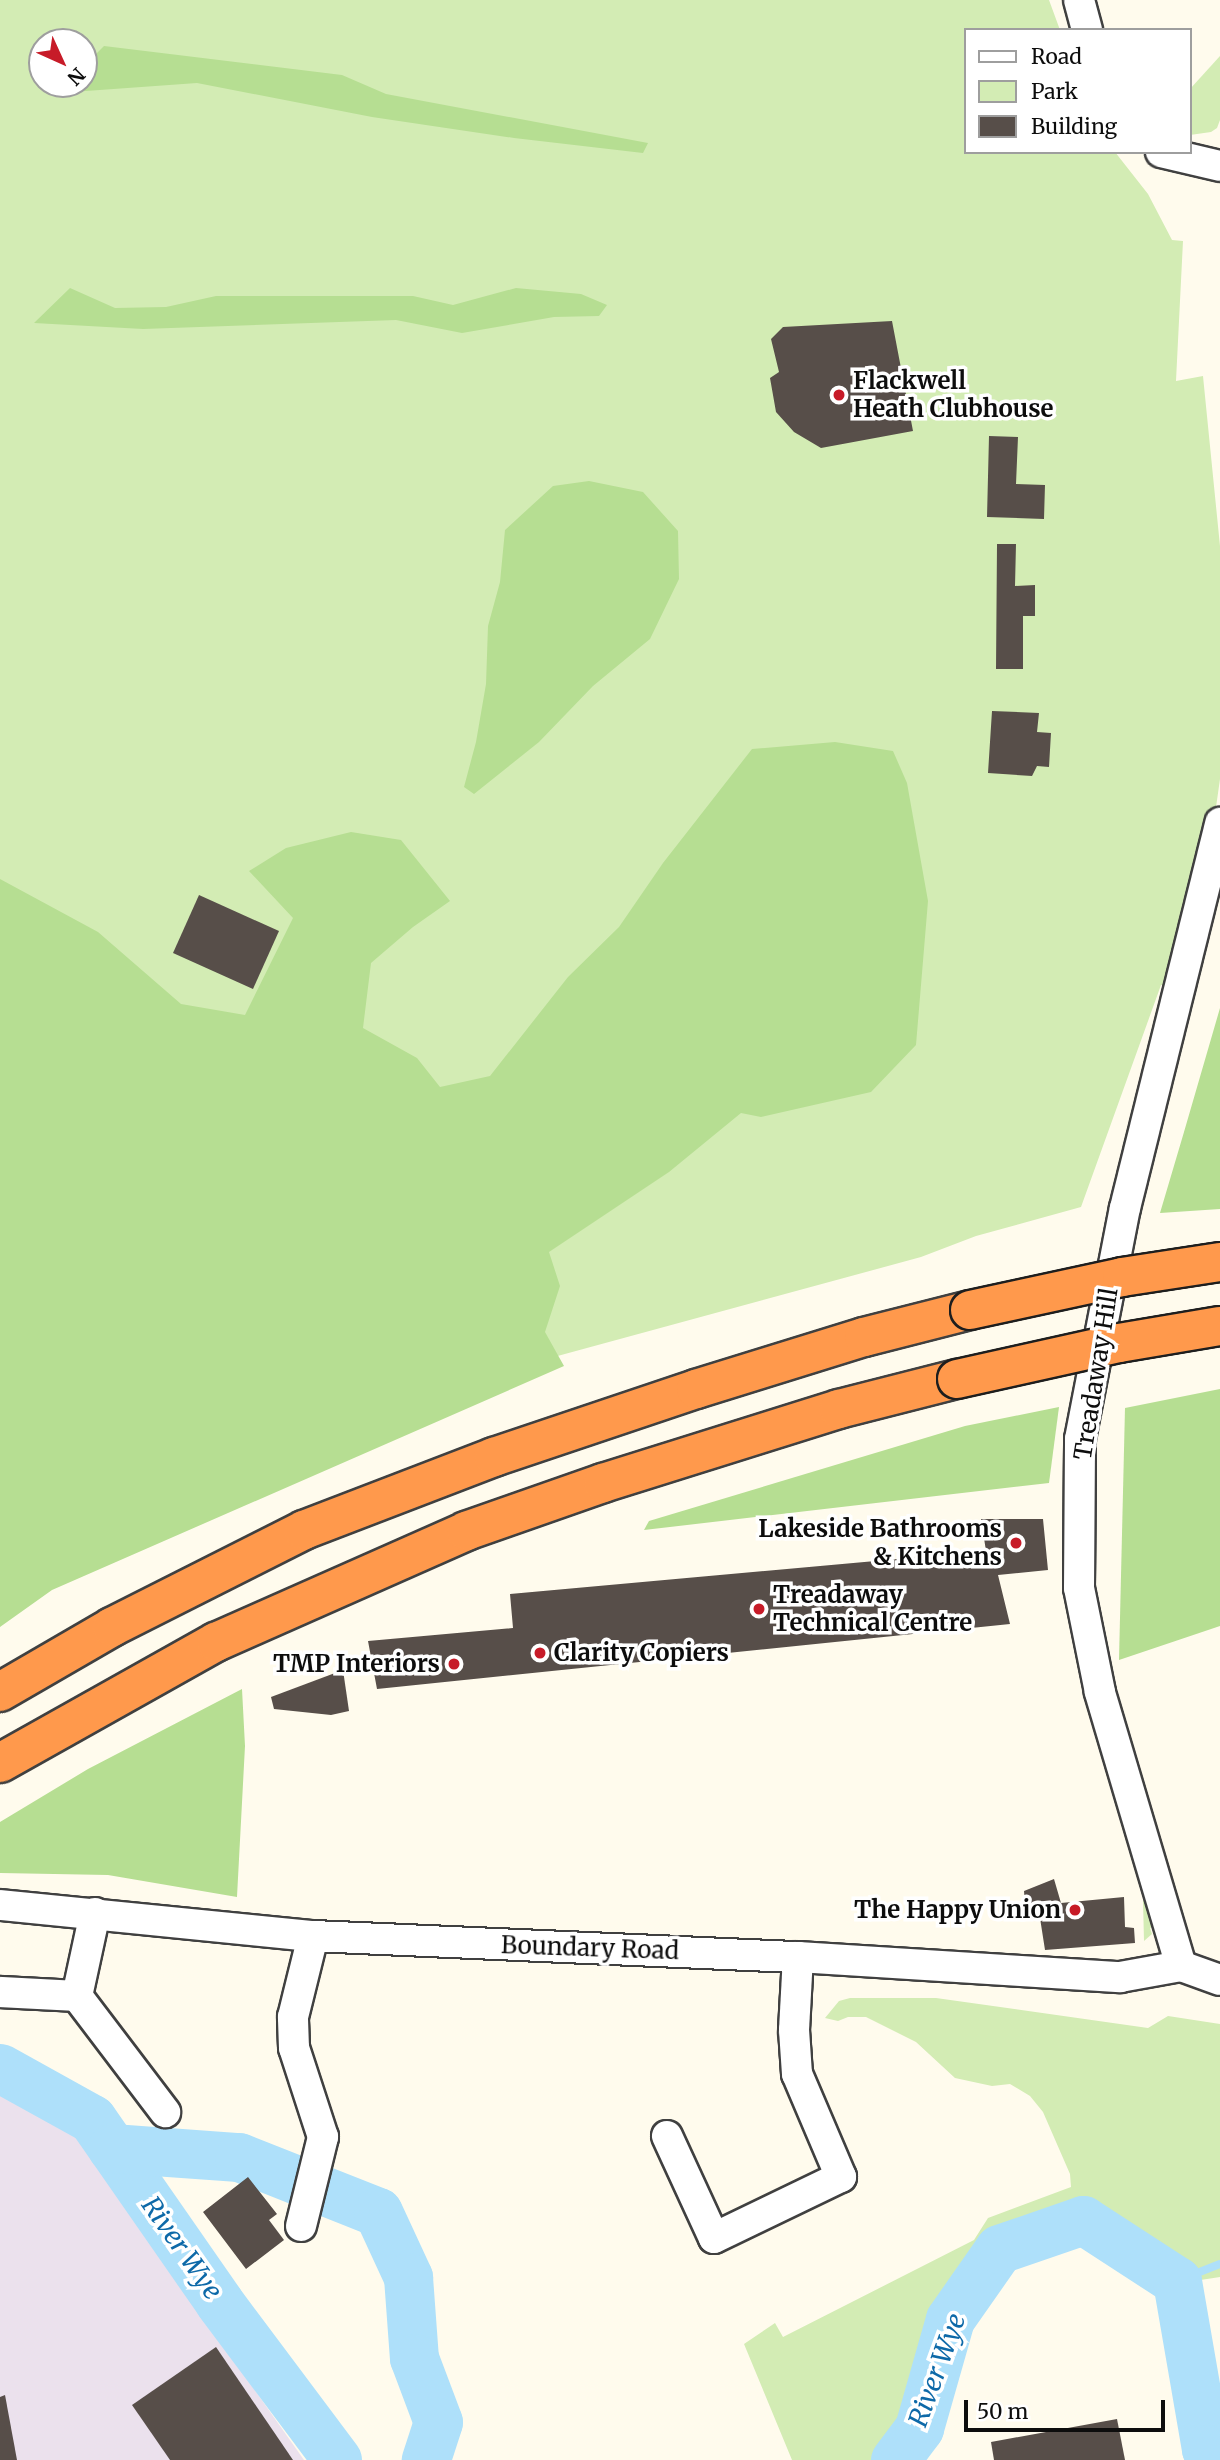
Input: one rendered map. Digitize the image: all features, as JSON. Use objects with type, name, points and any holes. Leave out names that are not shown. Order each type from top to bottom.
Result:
[{"type":"highway","points":[[0,1692],[112,1627],[304,1530],[494,1457],[696,1389],[864,1337],[970,1310],[1122,1277],[1220,1262]]},
{"type":"highway","points":[[0,1763],[216,1642],[352,1579],[467,1531],[603,1483],[839,1409],[957,1378],[1119,1343],[1220,1326]]},
{"type":"street","points":[[1079,0],[1086,28]]},
{"type":"street","points":[[1169,154],[1220,166]]},
{"type":"street","name":"Treadaway Hill","points":[[1181,1966],[1100,1692],[1079,1588],[1080,1439],[1125,1208],[1220,823]]},
{"type":"street","name":"Boundary Road","points":[[0,1905],[313,1936],[798,1957],[1121,1977],[1181,1966]]},
{"type":"street","points":[[95,1913],[77,1996],[165,2112]]},
{"type":"street","points":[[301,2226],[323,2137],[294,2049],[293,2017],[313,1936]]},
{"type":"street","points":[[667,2136],[714,2238],[841,2177],[797,2074],[793,2030],[798,1957]]},
{"type":"street","points":[[1181,1966],[1220,1980]]},
{"type":"street","points":[[0,1992],[77,1996]]},
{"type":"shaded area","points":[[0,2095],[74,2133],[304,2460],[0,2460]]},
{"type":"green space","points":[[0,0],[1049,0],[1059,28],[964,28],[964,154],[1117,154],[1148,194],[1172,240],[1183,241],[1176,381],[1203,376],[1220,546],[1220,779],[1207,871],[1173,986],[1161,985],[1081,1207],[976,1236],[921,1257],[477,1378],[0,1609]]},
{"type":"green space","points":[[104,46],[342,75],[386,94],[648,143],[643,153],[514,138],[372,117],[197,83],[98,90],[98,52]]},
{"type":"green space","points":[[1220,56],[1220,120],[1217,128],[1211,132],[1192,135],[1192,87]]},
{"type":"green space","points":[[70,288],[115,308],[166,307],[216,296],[413,296],[453,305],[516,288],[581,294],[607,305],[599,316],[554,317],[462,333],[396,320],[143,329],[34,323]]},
{"type":"green space","points":[[589,481],[643,492],[678,531],[679,579],[650,639],[593,686],[539,742],[474,794],[464,787],[476,742],[486,684],[488,626],[500,582],[505,530],[553,486]]},
{"type":"green space","points":[[835,742],[893,751],[907,783],[928,901],[916,1045],[871,1092],[761,1117],[741,1113],[669,1172],[549,1252],[560,1286],[545,1332],[564,1366],[52,1590],[0,1627],[0,879],[98,932],[181,1004],[245,1015],[293,918],[249,871],[286,848],[351,832],[401,840],[450,901],[413,927],[371,963],[363,1028],[417,1058],[440,1087],[490,1076],[568,977],[619,927],[663,863],[752,749]]},
{"type":"green space","points":[[1220,1008],[1220,1209],[1160,1213],[1184,1132]]},
{"type":"green space","points":[[1220,1389],[1220,1626],[1119,1660],[1125,1408]]},
{"type":"green space","points":[[1059,1407],[1049,1483],[644,1530],[649,1521],[965,1426]]},
{"type":"green space","points":[[242,1689],[245,1746],[237,1897],[108,1875],[0,1873],[0,1822],[88,1769]]},
{"type":"green space","points":[[1148,1900],[1153,1926],[1150,1928],[1152,1934],[1144,1941],[1143,1901]]},
{"type":"green space","points":[[850,1998],[936,1998],[1148,2028],[1168,2016],[1220,2024],[1220,2277],[1194,2281],[1185,2279],[1163,2260],[1103,2235],[1074,2230],[1036,2234],[992,2261],[976,2277],[954,2312],[905,2460],[792,2460],[744,2344],[775,2323],[783,2337],[974,2240],[988,2218],[1071,2187],[1070,2174],[1043,2112],[1030,2096],[1010,2084],[992,2086],[955,2078],[916,2042],[866,2017],[848,2017],[838,2021],[825,2018],[839,2001]]},
{"type":"building","name":"Flackwell Heath Clubhouse","points":[[892,321],[913,431],[821,448],[794,432],[776,412],[770,378],[779,372],[771,339],[783,327]]},
{"type":"building","points":[[989,436],[1018,437],[1016,484],[1045,485],[1044,519],[987,517]]},
{"type":"building","points":[[997,544],[1016,544],[1015,586],[1035,585],[1035,616],[1023,616],[1023,669],[996,669]]},
{"type":"building","points":[[992,711],[1039,713],[1037,732],[1051,733],[1049,767],[1037,766],[1032,776],[988,773]]},
{"type":"building","points":[[199,895],[279,931],[253,989],[173,953]]},
{"type":"building","name":"Treadaway Technical Centre","points":[[981,1519],[1043,1519],[1048,1570],[998,1575],[1010,1624],[377,1689],[368,1641],[513,1628],[510,1594],[986,1551]]},
{"type":"building","points":[[343,1670],[349,1711],[331,1715],[274,1709],[271,1697]]},
{"type":"building","name":"The Happy Union","points":[[1054,1879],[1061,1903],[1124,1897],[1125,1927],[1134,1928],[1135,1943],[1045,1950],[1040,1918],[1026,1918],[1024,1891]]},
{"type":"building","points":[[248,2177],[277,2214],[269,2220],[284,2240],[246,2269],[203,2212]]},
{"type":"building","points":[[216,2347],[293,2460],[170,2460],[132,2405]]},
{"type":"building","points":[[5,2395],[17,2460],[0,2460],[0,2397]]},
{"type":"building","points":[[1117,2419],[1125,2460],[994,2460],[991,2442]]},
{"type":"waterway","name":"River Wye","points":[[0,2068],[92,2119],[219,2302],[337,2460]]},
{"type":"waterway","points":[[112,2148],[239,2157],[378,2212],[408,2277],[414,2358],[438,2422],[426,2460]]},
{"type":"waterway","name":"River Wye","points":[[895,2460],[919,2428],[950,2319],[999,2249],[1083,2220],[1177,2281],[1206,2449],[1211,2460]]},
{"type":"waterway","points":[[1177,2281],[1220,2264]]},
{"type":"place","name":"Flackwell Heath Clubhouse","points":[[839,395]]},
{"type":"place","name":"Lakeside Bathrooms & Kitchens","points":[[1016,1543]]},
{"type":"place","name":"Treadaway Technical Centre","points":[[759,1609]]},
{"type":"place","name":"Clarity Copiers","points":[[540,1653]]},
{"type":"place","name":"TMP Interiors","points":[[454,1664]]},
{"type":"place","name":"The Happy Union","points":[[1075,1910]]}]
